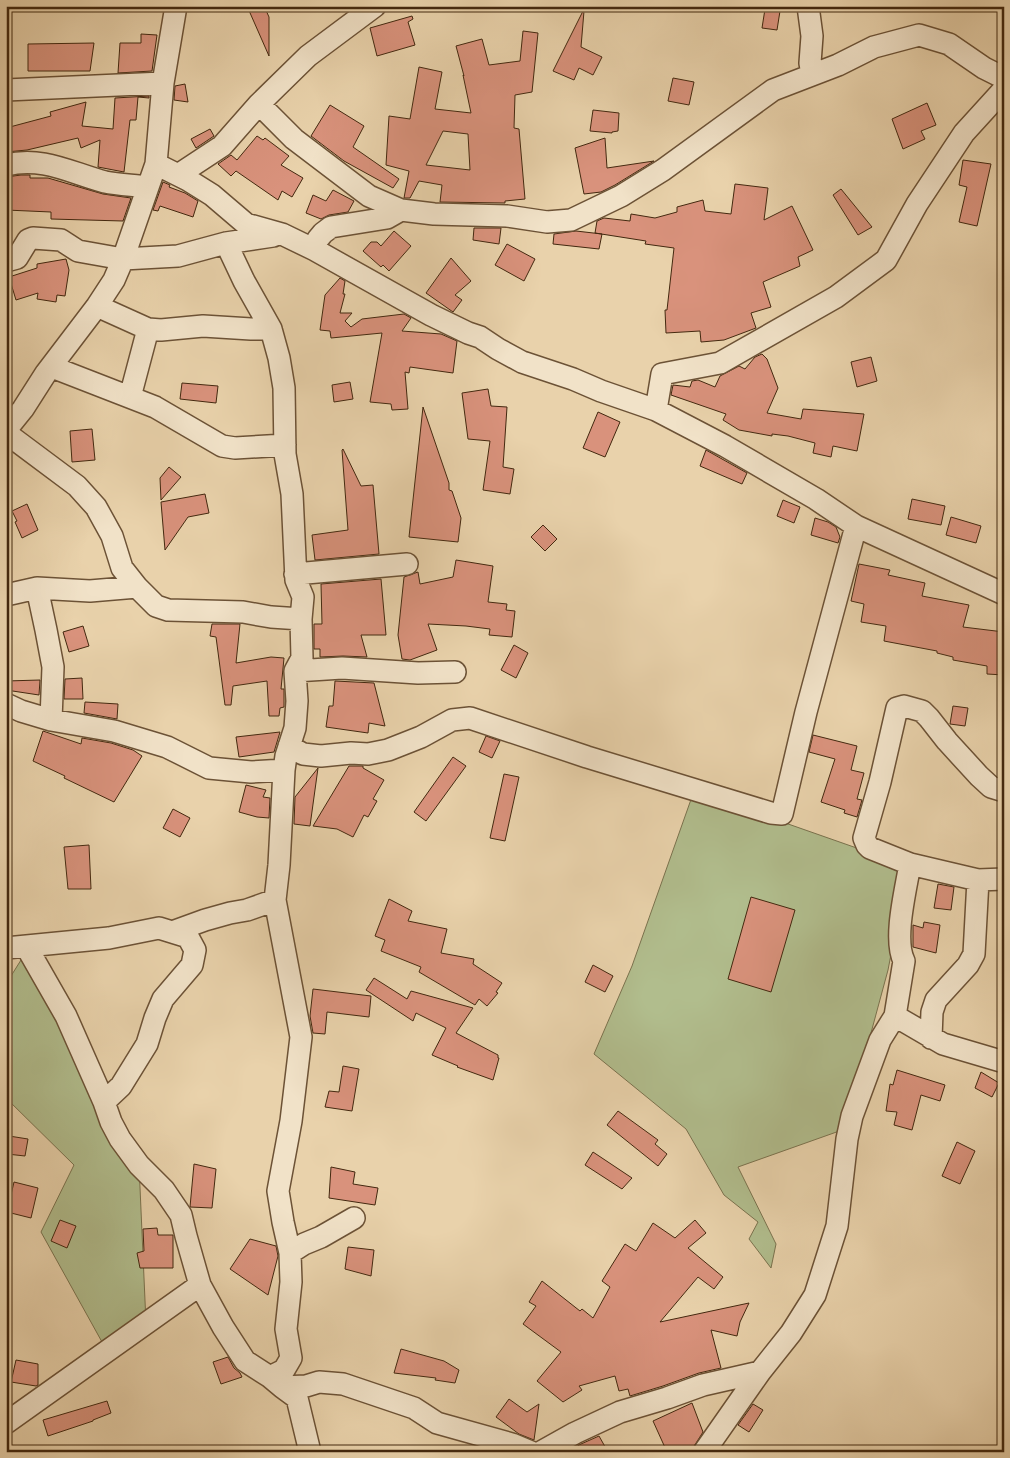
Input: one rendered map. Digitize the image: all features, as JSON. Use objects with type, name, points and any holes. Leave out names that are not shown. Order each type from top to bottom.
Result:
[{"type":"street","points":[[176,6],[163,82],[156,164],[123,259],[114,280],[97,306],[46,373],[23,409],[6,431],[76,486],[96,507],[112,536],[122,568],[156,606],[168,610],[243,612],[271,617],[301,619]]},
{"type":"street","points":[[808,6],[812,36],[810,63],[812,74]]},
{"type":"street","points":[[178,174],[222,146],[259,104],[308,56],[370,8]]},
{"type":"street","points":[[259,104],[294,139],[369,196],[401,210],[434,214],[507,216],[547,222],[571,220],[621,196],[663,170],[773,90],[838,65],[874,47],[919,35],[949,44],[984,68],[1004,78]]},
{"type":"street","points":[[6,90],[163,82]]},
{"type":"street","points":[[656,410],[662,374],[720,363],[836,297],[886,260],[917,204],[964,133],[1004,89]]},
{"type":"street","points":[[6,165],[19,162],[46,163],[106,182],[148,187]]},
{"type":"street","points":[[156,164],[178,174],[212,195],[246,224],[282,234],[431,315],[480,337],[522,362],[574,379],[601,391],[656,410],[725,446],[816,499],[856,526],[1004,594]]},
{"type":"street","points":[[314,250],[318,239],[331,227],[388,218],[401,210]]},
{"type":"street","points":[[6,261],[17,258],[28,240],[34,238],[60,240],[78,251],[123,259],[178,256],[226,243],[282,234]]},
{"type":"street","points":[[226,243],[244,281],[271,328],[279,358],[284,388],[285,454],[292,494],[295,574],[303,596],[301,619],[302,658],[296,671],[298,701],[295,728],[284,770],[279,864],[275,900],[301,1037],[291,1121],[278,1192],[290,1253],[291,1282],[286,1329],[291,1358],[276,1382]]},
{"type":"street","points":[[97,306],[148,328],[160,330],[203,326],[251,329],[271,328]]},
{"type":"street","points":[[130,397],[148,328]]},
{"type":"street","points":[[52,367],[155,407],[222,446],[235,448],[285,445]]},
{"type":"street","points":[[289,746],[303,754],[321,756],[352,753],[368,754],[388,750],[421,737],[452,720],[470,718],[587,757],[771,813],[782,814],[806,712],[856,526]]},
{"type":"street","points":[[295,574],[407,564]]},
{"type":"street","points":[[6,595],[37,588],[90,591],[137,587]]},
{"type":"street","points":[[37,588],[53,667],[51,720]]},
{"type":"street","points":[[296,671],[342,668],[418,673],[455,672]]},
{"type":"street","points":[[6,704],[51,720],[114,731],[167,747],[209,768],[251,772],[284,770]]},
{"type":"street","points":[[1004,791],[991,787],[979,776],[922,712],[904,706],[897,708],[880,782],[864,838],[870,848],[910,864],[978,880],[1004,879]]},
{"type":"street","points":[[704,1452],[760,1372],[791,1333],[815,1294],[837,1226],[847,1139],[852,1116],[880,1040],[895,1016],[904,961],[900,953],[899,938],[910,864]]},
{"type":"street","points":[[931,1038],[932,1012],[936,1000],[968,965],[974,954],[978,880]]},
{"type":"street","points":[[172,932],[205,920],[248,910],[275,900]]},
{"type":"street","points":[[16,947],[109,938],[159,928],[188,937],[195,950],[192,965],[163,999],[147,1044],[121,1086],[104,1102]]},
{"type":"street","points":[[16,947],[66,1016],[120,1139],[140,1165],[164,1190],[181,1215],[200,1284],[223,1327],[246,1361],[297,1398],[310,1452]]},
{"type":"street","points":[[895,1016],[943,1044],[1004,1062]]},
{"type":"street","points":[[290,1253],[354,1218]]},
{"type":"street","points":[[6,1423],[200,1284]]},
{"type":"street","points":[[541,1452],[575,1432],[620,1412],[703,1385],[760,1372]]},
{"type":"street","points":[[276,1382],[306,1386],[319,1382],[343,1384],[414,1408],[437,1423],[512,1444],[531,1452]]},
{"type":"green space","points":[[694,791],[908,866],[888,970],[845,1129],[738,1167],[776,1244],[771,1268],[749,1239],[758,1222],[724,1195],[686,1129],[594,1054],[632,966]]},
{"type":"green space","points":[[21,960],[35,962],[139,1165],[146,1323],[107,1351],[41,1232],[74,1165],[6,1098],[6,984]]},
{"type":"building","points":[[247,6],[264,6],[269,17],[269,56]]},
{"type":"building","points":[[765,9],[780,11],[777,30],[762,28]]},
{"type":"building","points":[[583,11],[581,47],[602,57],[593,75],[579,68],[574,80],[553,71]]},
{"type":"building","points":[[412,16],[413,19],[408,22],[415,45],[377,56],[370,28]]},
{"type":"building","points":[[523,31],[538,33],[532,92],[515,95],[514,128],[519,129],[525,199],[505,201],[505,203],[440,202],[442,185],[419,181],[410,198],[404,198],[409,171],[386,165],[389,116],[410,119],[419,67],[442,72],[435,109],[471,113],[456,46],[482,39],[489,65],[520,61]],"holes":[[[443,131],[468,134],[470,170],[426,165]]]},
{"type":"building","points":[[141,34],[157,35],[152,71],[118,73],[120,43],[141,43]]},
{"type":"building","points":[[94,43],[90,71],[28,71],[28,44]]},
{"type":"building","points":[[673,78],[694,82],[689,105],[668,101]]},
{"type":"building","points":[[185,84],[188,102],[174,100],[175,86]]},
{"type":"building","points":[[149,96],[149,98],[138,97],[136,120],[130,120],[124,172],[98,167],[100,140],[81,148],[78,138],[27,150],[6,152],[6,128],[51,116],[50,112],[86,102],[82,126],[113,129],[115,98]]},
{"type":"building","points":[[927,103],[936,125],[921,131],[925,139],[903,149],[892,119]]},
{"type":"building","points":[[330,105],[364,126],[353,147],[399,179],[393,188],[344,161],[311,136]]},
{"type":"building","points":[[593,110],[619,113],[618,131],[612,133],[590,131]]},
{"type":"building","points":[[210,129],[214,136],[196,148],[191,139]]},
{"type":"building","points":[[257,136],[263,140],[265,138],[289,156],[281,165],[303,178],[292,197],[282,191],[278,200],[236,171],[231,176],[218,164],[231,155],[237,160]]},
{"type":"building","points":[[605,138],[607,168],[654,161],[601,192],[584,194],[575,148]]},
{"type":"building","points":[[963,160],[991,164],[977,226],[959,222],[967,187],[959,185]]},
{"type":"building","points":[[30,175],[30,178],[48,178],[103,194],[131,198],[123,221],[51,219],[51,212],[6,210],[6,177]]},
{"type":"building","points":[[163,182],[170,185],[169,187],[185,193],[198,201],[193,217],[160,206],[158,211],[153,210]]},
{"type":"building","points":[[735,184],[768,188],[764,220],[792,206],[813,250],[798,257],[800,266],[763,282],[771,307],[751,313],[756,328],[724,340],[701,342],[700,331],[666,333],[665,310],[667,310],[674,248],[645,244],[646,241],[595,233],[597,221],[604,218],[630,221],[631,214],[655,218],[677,212],[677,207],[703,200],[705,211],[731,214]]},
{"type":"building","points":[[841,189],[872,227],[858,235],[833,195]]},
{"type":"building","points":[[333,190],[354,201],[348,212],[329,215],[321,219],[306,213],[313,195],[326,201]]},
{"type":"building","points":[[474,228],[501,228],[499,244],[473,240]]},
{"type":"building","points":[[394,231],[411,246],[389,271],[383,265],[381,267],[363,251],[371,242],[377,242],[381,246]]},
{"type":"building","points":[[576,231],[602,234],[599,249],[553,244],[554,234]]},
{"type":"building","points":[[507,244],[535,259],[524,281],[495,265]]},
{"type":"building","points":[[451,258],[471,281],[455,295],[462,300],[453,312],[426,293]]},
{"type":"building","points":[[66,259],[69,270],[65,296],[57,295],[56,302],[37,299],[38,293],[16,300],[9,277],[37,268],[37,264]]},
{"type":"building","points":[[340,278],[345,281],[343,294],[345,294],[340,313],[352,313],[345,321],[351,327],[362,319],[404,314],[411,318],[402,331],[441,334],[457,341],[453,373],[410,367],[409,373],[405,372],[408,409],[392,410],[391,404],[370,402],[382,333],[331,338],[330,331],[320,330],[325,295]]},
{"type":"building","points":[[762,354],[767,359],[778,388],[767,413],[801,419],[803,409],[864,414],[857,451],[833,446],[831,457],[813,453],[815,443],[788,436],[772,434],[772,436],[739,430],[723,420],[726,414],[671,395],[673,385],[690,387],[692,381],[698,380],[715,387],[720,376],[739,366],[745,369],[755,357]]},
{"type":"building","points":[[871,357],[877,381],[857,387],[851,362]]},
{"type":"building","points":[[350,382],[353,399],[334,402],[332,385]]},
{"type":"building","points":[[182,383],[218,386],[216,403],[180,399]]},
{"type":"building","points":[[488,389],[491,406],[507,407],[503,467],[514,469],[510,494],[483,490],[490,441],[468,439],[462,393]]},
{"type":"building","points":[[423,407],[449,483],[449,490],[452,491],[461,518],[458,542],[409,537]]},
{"type":"building","points":[[598,412],[620,422],[605,457],[583,448]]},
{"type":"building","points":[[92,429],[95,460],[72,462],[70,431]]},
{"type":"building","points":[[343,449],[361,486],[373,485],[379,554],[315,560],[312,535],[348,530]]},
{"type":"building","points":[[706,450],[747,473],[742,484],[700,466]]},
{"type":"building","points":[[169,467],[181,477],[161,500],[160,478]]},
{"type":"building","points":[[205,494],[209,513],[188,517],[165,550],[161,502]]},
{"type":"building","points":[[912,499],[945,506],[941,525],[908,519]]},
{"type":"building","points":[[783,500],[800,507],[794,523],[777,516]]},
{"type":"building","points":[[27,504],[38,530],[22,538],[12,511]]},
{"type":"building","points":[[951,517],[981,526],[976,543],[946,535]]},
{"type":"building","points":[[815,518],[836,527],[840,537],[838,543],[811,535]]},
{"type":"building","points":[[543,525],[557,539],[545,551],[531,537]]},
{"type":"building","points":[[456,560],[493,566],[488,602],[507,604],[506,610],[515,611],[512,637],[489,635],[490,629],[428,624],[437,650],[410,660],[402,659],[398,635],[404,577],[418,572],[420,584],[453,577]]},
{"type":"building","points":[[859,564],[890,570],[888,575],[925,583],[922,596],[969,605],[963,627],[1004,632],[1004,675],[987,674],[987,666],[953,660],[953,657],[937,653],[937,651],[884,641],[886,626],[861,622],[864,604],[851,601]]},
{"type":"building","points":[[381,579],[386,635],[361,635],[367,657],[320,657],[320,649],[314,649],[314,624],[322,624],[321,584]]},
{"type":"building","points":[[212,624],[240,624],[236,663],[271,657],[284,658],[281,689],[284,689],[284,707],[280,708],[279,716],[269,716],[267,681],[233,686],[231,705],[225,705],[216,637],[210,636]]},
{"type":"building","points":[[83,626],[89,646],[69,652],[63,632]]},
{"type":"building","points":[[514,645],[528,653],[516,678],[501,670]]},
{"type":"building","points":[[82,678],[83,699],[64,699],[65,679]]},
{"type":"building","points":[[40,680],[39,695],[6,690],[6,681]]},
{"type":"building","points":[[335,681],[374,683],[385,726],[369,723],[368,733],[326,727],[329,706],[333,706]]},
{"type":"building","points":[[85,702],[118,704],[117,719],[84,713]]},
{"type":"building","points":[[953,706],[968,708],[965,726],[950,724]]},
{"type":"building","points":[[43,731],[81,744],[82,738],[111,743],[133,750],[142,756],[114,802],[33,761]]},
{"type":"building","points":[[280,732],[274,752],[239,757],[236,737]]},
{"type":"building","points":[[813,735],[857,746],[851,770],[864,773],[857,799],[862,800],[857,817],[844,813],[845,810],[821,802],[835,759],[809,752]]},
{"type":"building","points":[[486,736],[500,741],[492,758],[479,752]]},
{"type":"building","points":[[453,757],[466,766],[426,821],[414,812]]},
{"type":"building","points":[[349,766],[363,766],[363,768],[384,780],[373,799],[377,801],[368,817],[364,815],[353,837],[337,829],[313,826]]},
{"type":"building","points":[[318,768],[310,826],[294,824],[295,797]]},
{"type":"building","points":[[504,774],[519,777],[505,841],[490,838]]},
{"type":"building","points":[[246,785],[266,790],[263,797],[270,798],[269,818],[239,812]]},
{"type":"building","points":[[173,809],[190,818],[180,837],[163,828]]},
{"type":"building","points":[[89,845],[91,889],[68,889],[64,847]]},
{"type":"building","points":[[938,884],[954,887],[951,910],[934,908]]},
{"type":"building","points":[[751,897],[795,910],[771,992],[728,979]]},
{"type":"building","points":[[389,899],[412,911],[408,921],[447,929],[441,953],[474,959],[473,964],[502,983],[496,992],[498,993],[487,1006],[479,999],[475,1005],[419,972],[421,967],[381,951],[385,940],[375,936]]},
{"type":"building","points":[[924,922],[940,925],[936,953],[913,947],[913,925],[923,928]]},
{"type":"building","points":[[593,965],[613,976],[605,992],[585,982]]},
{"type":"building","points":[[374,978],[407,999],[411,991],[473,1008],[456,1033],[498,1055],[499,1058],[493,1080],[457,1067],[432,1055],[446,1028],[416,1013],[413,1021],[366,990]]},
{"type":"building","points":[[313,989],[371,996],[369,1017],[327,1012],[325,1034],[313,1033],[310,1016]]},
{"type":"building","points":[[343,1066],[359,1069],[352,1111],[325,1107],[329,1091],[339,1092]]},
{"type":"building","points":[[897,1070],[945,1085],[940,1101],[921,1095],[912,1130],[894,1125],[897,1112],[886,1111],[890,1084],[893,1085]]},
{"type":"building","points":[[981,1072],[999,1083],[992,1097],[975,1088]]},
{"type":"building","points":[[618,1111],[658,1140],[655,1144],[667,1154],[658,1166],[607,1125]]},
{"type":"building","points":[[9,1136],[28,1139],[25,1156],[7,1154]]},
{"type":"building","points":[[957,1142],[975,1151],[960,1184],[942,1176]]},
{"type":"building","points":[[593,1152],[632,1178],[622,1189],[585,1165]]},
{"type":"building","points":[[194,1164],[216,1169],[212,1208],[190,1207]]},
{"type":"building","points":[[331,1167],[355,1172],[353,1184],[378,1188],[375,1205],[329,1198]]},
{"type":"building","points":[[14,1182],[38,1188],[31,1218],[7,1212]]},
{"type":"building","points":[[60,1220],[76,1226],[67,1248],[51,1241]]},
{"type":"building","points":[[695,1220],[706,1233],[688,1248],[723,1277],[714,1289],[698,1277],[660,1322],[749,1303],[740,1322],[737,1336],[711,1330],[721,1368],[699,1373],[630,1396],[628,1389],[619,1391],[615,1376],[579,1386],[582,1390],[563,1402],[537,1381],[561,1352],[523,1324],[536,1306],[529,1302],[542,1281],[580,1311],[582,1309],[593,1318],[610,1287],[602,1281],[625,1244],[636,1251],[653,1223],[675,1238]]},
{"type":"building","points":[[157,1228],[158,1235],[173,1235],[173,1268],[140,1268],[137,1253],[144,1251],[143,1229]]},
{"type":"building","points":[[250,1239],[276,1246],[278,1256],[268,1295],[230,1269]]},
{"type":"building","points":[[348,1247],[374,1250],[371,1276],[345,1269]]},
{"type":"building","points":[[401,1349],[444,1361],[459,1370],[455,1383],[435,1380],[436,1378],[394,1373]]},
{"type":"building","points":[[228,1357],[242,1377],[221,1384],[213,1362]]},
{"type":"building","points":[[16,1360],[38,1364],[38,1385],[11,1382]]},
{"type":"building","points":[[509,1399],[527,1412],[539,1404],[534,1440],[519,1434],[496,1417]]},
{"type":"building","points":[[107,1401],[111,1413],[48,1436],[43,1420]]},
{"type":"building","points":[[692,1403],[703,1432],[693,1448],[683,1452],[667,1452],[653,1421]]},
{"type":"building","points":[[753,1404],[763,1410],[749,1432],[738,1425]]},
{"type":"building","points":[[599,1436],[608,1452],[567,1452],[581,1444]]}]
